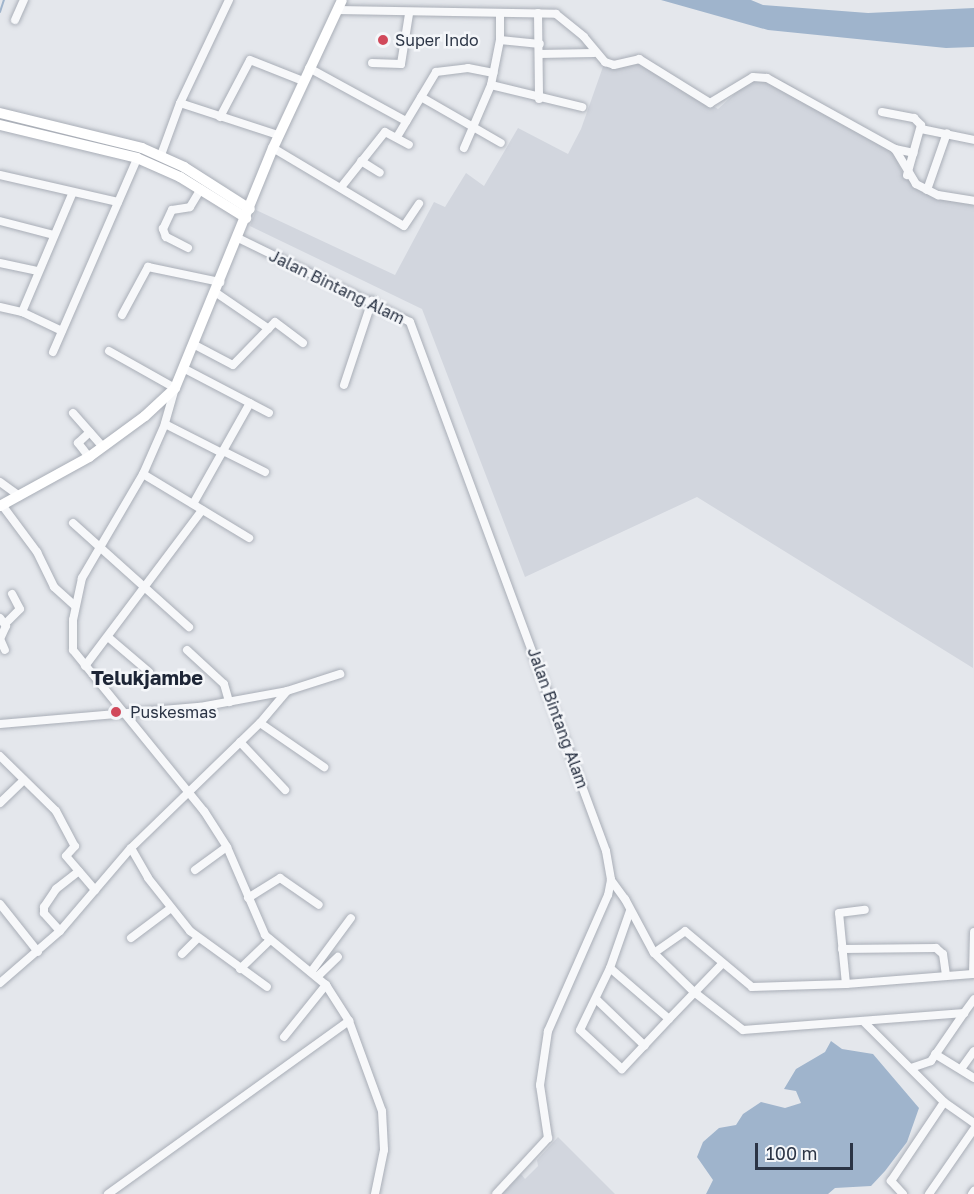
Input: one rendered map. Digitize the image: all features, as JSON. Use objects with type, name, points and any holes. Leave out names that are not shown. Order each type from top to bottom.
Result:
[{"type":"main road","points":[[1,506],[103,447],[145,417],[175,388],[248,214],[278,135],[339,3]]},
{"type":"main road","points":[[0,113],[136,156],[248,214]]},
{"type":"main road","points":[[0,127],[136,156],[160,155],[248,214]]},
{"type":"street","points":[[15,20],[24,0]]},
{"type":"street","points":[[160,155],[180,103],[229,0]]},
{"type":"street","points":[[339,3],[409,14],[556,14],[568,21],[594,53],[614,65],[639,59],[710,103],[753,77],[767,78],[894,149],[914,153]]},
{"type":"street","points":[[538,13],[539,99]]},
{"type":"street","points":[[372,63],[401,64],[409,14]]},
{"type":"street","points":[[464,148],[491,85],[500,40],[500,15]]},
{"type":"street","points":[[500,40],[540,44]]},
{"type":"street","points":[[539,54],[594,53]]},
{"type":"street","points":[[220,117],[250,60],[303,81]]},
{"type":"street","points":[[309,68],[406,122]]},
{"type":"street","points":[[397,137],[436,72],[468,68],[494,73]]},
{"type":"street","points":[[491,85],[539,99],[582,107]]},
{"type":"street","points":[[421,97],[501,143]]},
{"type":"street","points":[[180,103],[278,135]]},
{"type":"street","points":[[882,112],[918,119],[921,129],[907,175]]},
{"type":"street","points":[[921,129],[974,140]]},
{"type":"street","points":[[342,186],[385,132],[409,145]]},
{"type":"street","points":[[927,190],[947,133]]},
{"type":"street","points":[[273,148],[342,186],[404,225],[419,204]]},
{"type":"street","points":[[894,149],[907,175],[927,190],[974,201]]},
{"type":"street","points":[[53,352],[136,156]]},
{"type":"street","points":[[361,161],[380,173]]},
{"type":"street","points":[[0,175],[118,202]]},
{"type":"street","points":[[188,248],[166,237],[163,229],[172,210],[190,207],[201,189]]},
{"type":"street","points":[[22,312],[73,192]]},
{"type":"street","points":[[0,221],[54,235]]},
{"type":"street","name":"Jalan Bintang Alam","points":[[238,238],[407,319],[416,334],[606,850],[611,880],[654,953],[694,992],[743,1030],[964,1013]]},
{"type":"street","points":[[0,263],[38,271]]},
{"type":"street","points":[[122,315],[148,267],[218,287],[269,328]]},
{"type":"street","points":[[345,385],[372,301]]},
{"type":"street","points":[[0,308],[22,312],[62,331]]},
{"type":"street","points":[[194,344],[233,365],[277,322],[303,343]]},
{"type":"street","points":[[109,351],[175,388],[165,424],[143,474],[82,578],[70,639],[85,666],[189,790],[227,847],[248,898],[270,940],[326,985],[349,1021],[382,1111],[384,1150],[375,1194]]},
{"type":"street","points":[[183,368],[269,413]]},
{"type":"street","points":[[193,504],[250,403]]},
{"type":"street","points":[[73,413],[103,447]]},
{"type":"street","points":[[165,424],[265,472]]},
{"type":"street","points":[[88,457],[78,443],[90,432]]},
{"type":"street","points":[[143,474],[249,538]]},
{"type":"street","points":[[0,483],[19,496]]},
{"type":"street","points":[[1,506],[37,552],[54,587],[75,606]]},
{"type":"street","points":[[85,666],[202,510]]},
{"type":"street","points":[[73,523],[189,627]]},
{"type":"street","points":[[5,650],[0,639],[2,621],[20,609],[12,594]]},
{"type":"street","points":[[108,637],[149,672]]},
{"type":"street","points":[[188,650],[224,684],[229,702]]},
{"type":"street","points":[[0,724],[128,715],[229,702],[286,691],[340,674]]},
{"type":"street","points":[[0,983],[60,931],[131,848],[260,723],[286,691]]},
{"type":"street","points":[[260,723],[324,767]]},
{"type":"street","points":[[240,742],[285,790]]},
{"type":"street","points":[[0,756],[56,811],[75,846],[66,856],[95,890]]},
{"type":"street","points":[[0,803],[24,780]]},
{"type":"street","points":[[195,870],[227,847]]},
{"type":"street","points":[[131,848],[171,908],[198,938],[267,987]]},
{"type":"street","points":[[60,931],[44,907],[56,889],[79,870]]},
{"type":"street","points":[[248,898],[280,878],[319,905]]},
{"type":"street","points":[[496,1194],[548,1138],[540,1085],[548,1031],[603,909],[611,880]]},
{"type":"street","points":[[0,904],[38,952]]},
{"type":"street","points":[[131,938],[171,908]]},
{"type":"street","points":[[846,984],[840,912],[865,910]]},
{"type":"street","points":[[630,911],[597,1000],[580,1026],[584,1038],[622,1070],[722,964]]},
{"type":"street","points":[[314,974],[351,918]]},
{"type":"street","points":[[654,953],[685,930],[722,964],[760,989],[973,974],[972,936]]},
{"type":"street","points":[[182,954],[198,938]]},
{"type":"street","points":[[240,969],[270,940]]},
{"type":"street","points":[[842,949],[936,948],[943,954],[946,975]]},
{"type":"street","points":[[314,974],[338,957]]},
{"type":"street","points":[[610,968],[669,1019]]},
{"type":"street","points":[[284,1037],[326,985]]},
{"type":"street","points":[[911,1068],[925,1066],[974,999]]},
{"type":"street","points":[[597,1000],[645,1046]]},
{"type":"street","points":[[108,1194],[349,1021]]},
{"type":"street","points":[[864,1022],[944,1102],[974,1123]]},
{"type":"street","points":[[961,1069],[974,1051]]},
{"type":"street","points":[[935,1054],[974,1078]]},
{"type":"street","points":[[903,1194],[891,1181],[944,1102]]},
{"type":"street","points":[[929,1194],[974,1129]]},
{"type":"shaded area","points":[[605,61],[641,62],[718,109],[752,78],[765,74],[785,82],[891,147],[903,174],[936,192],[974,200],[973,668],[697,497],[525,577],[422,309],[250,226],[256,210],[395,275],[434,202],[445,207],[466,173],[484,186],[518,128],[568,154],[581,129]]},
{"type":"shaded area","points":[[558,1137],[615,1194],[501,1194],[521,1174],[525,1179],[538,1166],[537,1160]]},
{"type":"water","points":[[661,0],[751,0],[763,5],[868,13],[974,8],[974,47],[946,48],[768,30]]},
{"type":"water","points":[[831,1041],[842,1049],[873,1054],[919,1108],[907,1142],[885,1171],[871,1186],[835,1188],[828,1194],[706,1194],[713,1180],[697,1157],[703,1142],[719,1128],[736,1125],[743,1114],[761,1102],[785,1108],[801,1103],[796,1091],[784,1089],[796,1069],[825,1052]]},
{"type":"waterway","points":[[0,12],[4,0]]},
{"type":"place","name":"Super Indo","points":[[383,40]]},
{"type":"place","name":"Puskesmas","points":[[116,712]]},
{"type":"district","name":"Telukjambe","points":[[147,677]]}]
